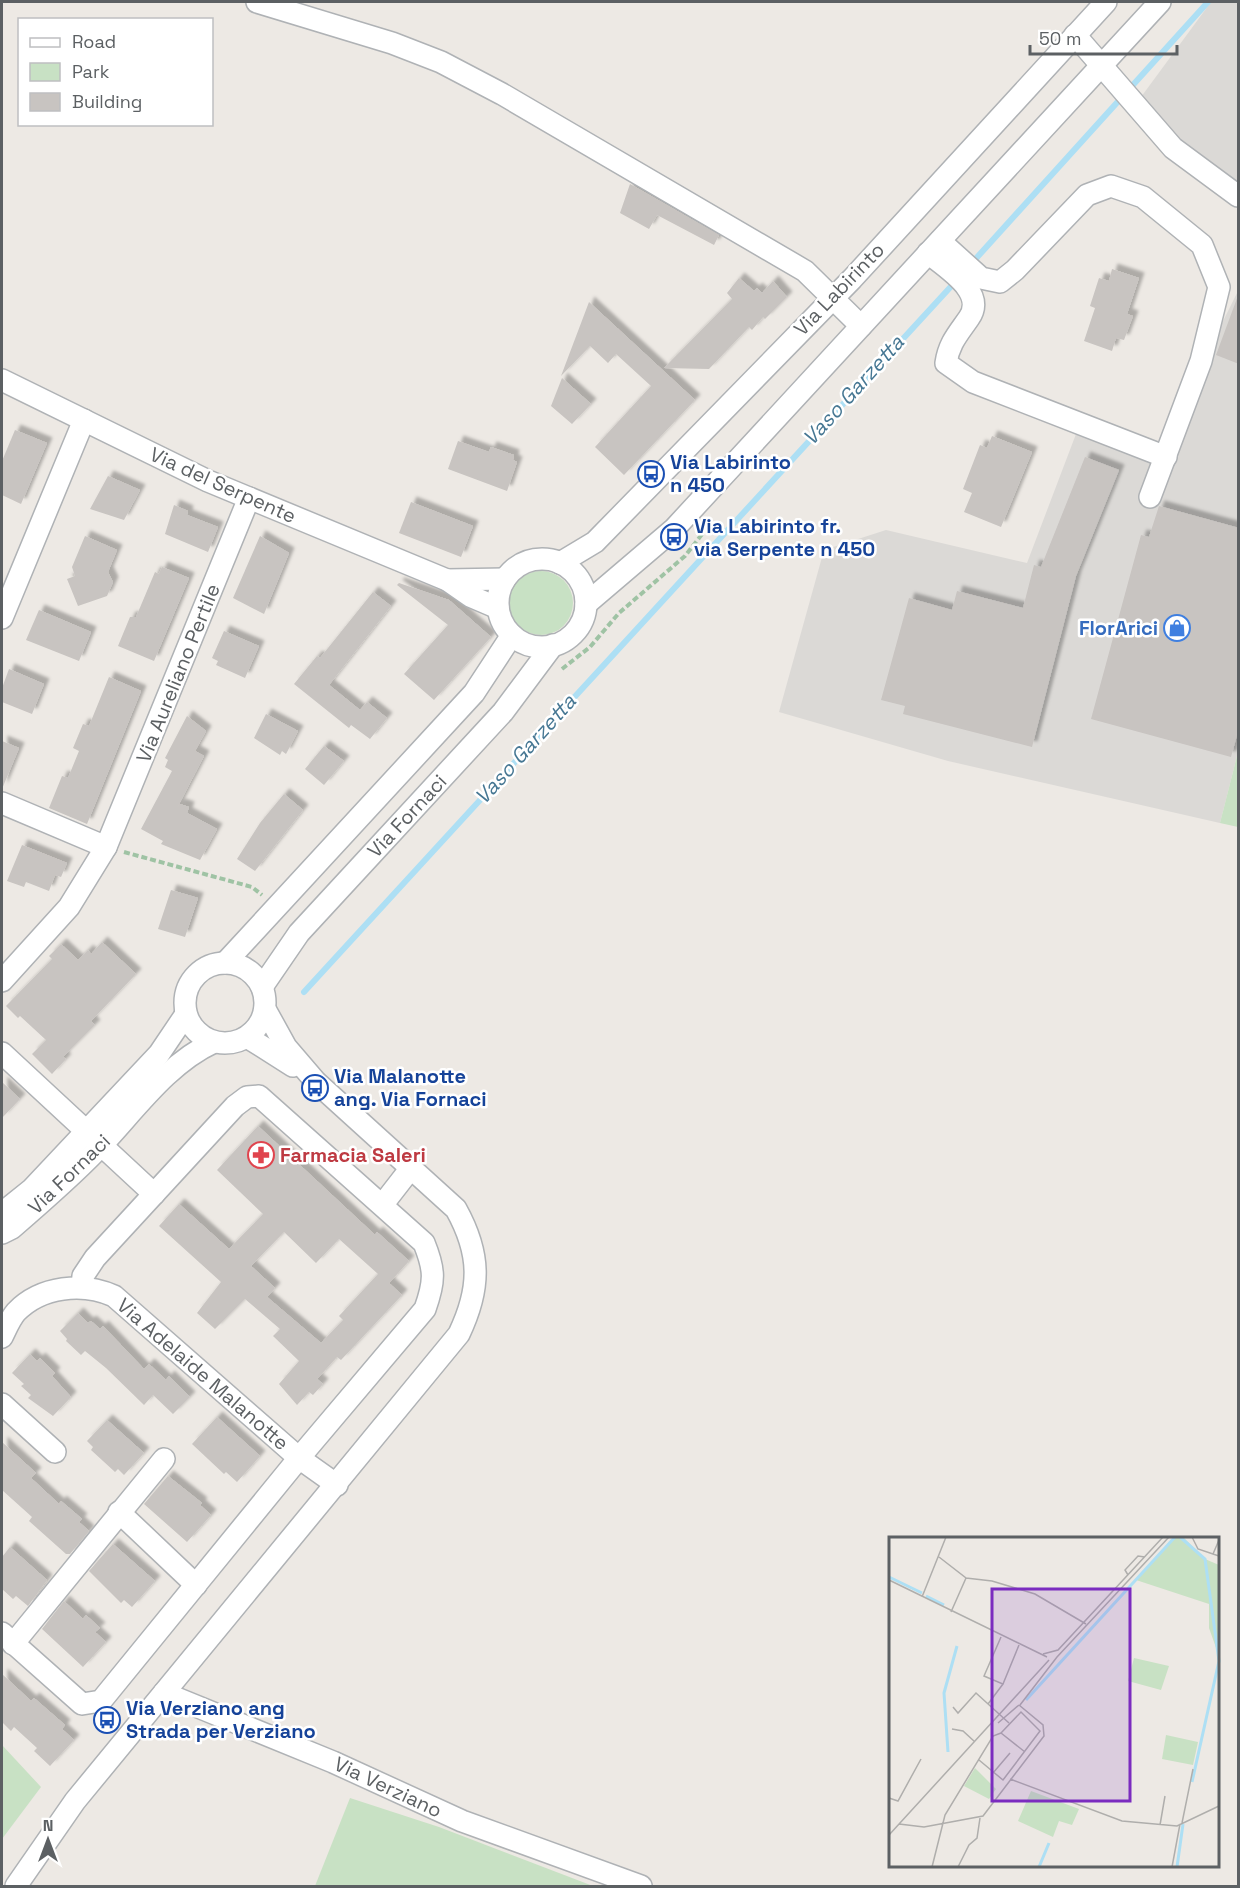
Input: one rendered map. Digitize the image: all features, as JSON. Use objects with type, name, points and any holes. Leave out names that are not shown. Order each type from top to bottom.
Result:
[{"type":"street","points":[[257,2],[392,43],[451,67],[502,94],[805,271],[861,326]]},
{"type":"street","name":"Via Labirinto","points":[[560,563],[595,542],[832,298],[1106,2]]},
{"type":"street","name":"Via Labirinto","points":[[586,604],[674,529],[1160,2]]},
{"type":"street","points":[[1075,35],[1173,148],[1239,196]]},
{"type":"street","points":[[963,273],[994,282],[1007,277],[1087,195],[1111,186],[1143,197],[1202,245],[1219,287],[1201,362],[1150,497]]},
{"type":"street","points":[[934,247],[963,273],[973,295],[975,308],[955,335],[946,363],[973,382],[1166,457]]},
{"type":"street","name":"Via del Serpente","points":[[2,380],[249,498],[447,580],[470,596],[498,608]]},
{"type":"street","points":[[2,618],[84,420]]},
{"type":"street","name":"Via Aureliano Pertile","points":[[2,981],[69,907],[106,848],[249,498]]},
{"type":"street","points":[[552,645],[535,646],[512,635],[502,622],[498,608],[500,588],[514,568],[531,560],[548,559],[560,563],[579,578],[586,604]]},
{"type":"street","name":"Via del Serpente","points":[[447,580],[505,579]]},
{"type":"street","name":"Via Fornaci","points":[[262,987],[299,933],[502,712],[552,645],[562,642],[578,628],[586,604]]},
{"type":"street","name":"Via Fornaci","points":[[2,1213],[32,1189],[159,1054],[186,1014],[186,992],[193,979],[204,969],[225,963],[474,693],[512,635]]},
{"type":"street","points":[[2,803],[106,848]]},
{"type":"street","points":[[16,1887],[75,1801],[459,1334],[469,1314],[474,1292],[475,1268],[471,1236],[456,1209],[316,1082],[286,1047],[265,1009],[262,987],[243,967],[225,963]]},
{"type":"street","points":[[265,1009],[261,1020],[247,1036],[316,1082]]},
{"type":"street","points":[[186,1014],[196,1032],[214,1042]]},
{"type":"street","name":"Via Fornaci","points":[[2,1233],[12,1228],[102,1145],[160,1082],[192,1052],[214,1042],[231,1043],[247,1036]]},
{"type":"street","points":[[2,1053],[154,1194]]},
{"type":"street","name":"Via Adelaide Malanotte","points":[[7,1638],[81,1704],[101,1701],[299,1458],[425,1309],[433,1287],[433,1265],[424,1243],[259,1095],[247,1096],[235,1106],[95,1258],[83,1276],[82,1287],[97,1288],[114,1296],[299,1458],[337,1485]]},
{"type":"street","points":[[383,1204],[411,1168]]},
{"type":"street","points":[[2,1337],[14,1314],[24,1305],[66,1288],[82,1287]]},
{"type":"street","points":[[2,1404],[55,1452]]},
{"type":"street","points":[[7,1638],[164,1459]]},
{"type":"street","points":[[119,1512],[196,1585]]},
{"type":"street","name":"Via Verziano","points":[[164,1693],[333,1762],[462,1821],[641,1887]]},
{"type":"path","points":[[106,848],[252,887],[277,906]]},
{"type":"shaded area","points":[[1211,2],[1238,2],[1238,199],[1130,112]]},
{"type":"shaded area","points":[[1238,291],[1238,752],[1220,823],[948,761],[779,712],[824,550],[886,530],[1027,563],[1076,434],[1153,462]]},
{"type":"green space","points":[[535,571],[547,571],[564,580],[571,591],[573,603],[571,615],[564,626],[547,635],[535,635],[523,630],[514,621],[509,609],[509,597],[514,585],[523,576]]},
{"type":"green space","points":[[1238,752],[1238,827],[1220,823]]},
{"type":"green space","points":[[2,1745],[41,1787],[2,1839]]},
{"type":"green space","points":[[350,1798],[439,1827],[593,1886],[315,1886]]},
{"type":"building","points":[[630,184],[719,235],[714,245],[657,215],[649,229],[620,213]]},
{"type":"building","points":[[1112,269],[1139,278],[1127,314],[1133,316],[1124,340],[1116,338],[1112,351],[1084,341],[1095,308],[1090,306],[1099,278],[1109,281]]},
{"type":"building","points":[[739,278],[754,291],[757,288],[762,293],[773,281],[787,297],[765,319],[763,317],[752,330],[749,327],[709,369],[664,368],[732,299],[727,293]]},
{"type":"building","points":[[1239,293],[1239,364],[1216,355]]},
{"type":"building","points":[[589,302],[695,400],[624,475],[595,447],[651,386],[616,354],[608,363],[590,346],[561,376]]},
{"type":"building","points":[[562,378],[591,404],[572,424],[551,406]]},
{"type":"building","points":[[15,430],[47,443],[21,504],[2,495],[2,461]]},
{"type":"building","points":[[992,436],[1032,452],[1001,527],[964,512],[972,493],[963,489],[980,445],[987,448]]},
{"type":"building","points":[[458,441],[489,452],[491,447],[514,455],[513,460],[517,462],[507,491],[448,469]]},
{"type":"building","points":[[1085,457],[1119,470],[1076,576],[1032,747],[903,714],[905,706],[881,700],[909,598],[952,610],[957,591],[1023,608],[1034,565],[1041,567]]},
{"type":"building","points":[[108,476],[140,490],[124,520],[90,509]]},
{"type":"building","points":[[411,502],[473,526],[461,557],[399,533]]},
{"type":"building","points":[[174,505],[188,511],[187,515],[218,527],[208,552],[165,534]]},
{"type":"building","name":"FlorArici","points":[[1159,506],[1239,528],[1239,728],[1231,757],[1091,719],[1141,535],[1149,537]]},
{"type":"building","points":[[85,536],[117,550],[108,572],[113,582],[107,596],[78,606],[67,579],[75,576],[72,567]]},
{"type":"building","points":[[260,536],[289,553],[264,614],[233,598]]},
{"type":"building","points":[[162,567],[189,578],[154,661],[118,646],[130,617],[136,617],[155,572],[159,574]]},
{"type":"building","points":[[399,583],[449,600],[491,637],[434,700],[404,674],[448,625],[397,585]]},
{"type":"building","points":[[373,592],[391,606],[329,685],[360,710],[367,702],[387,718],[370,739],[351,725],[349,728],[294,684],[317,656],[320,658]]},
{"type":"building","points":[[39,610],[91,632],[79,661],[26,640]]},
{"type":"building","points":[[224,631],[259,646],[245,678],[216,665],[218,661],[212,658]]},
{"type":"building","points":[[9,669],[44,684],[32,714],[2,702],[2,688]]},
{"type":"building","points":[[109,677],[141,691],[87,824],[49,808],[62,776],[68,778],[79,751],[73,748],[83,724],[89,726]]},
{"type":"building","points":[[266,714],[298,731],[286,754],[282,751],[280,755],[254,738]]},
{"type":"building","points":[[187,716],[206,731],[195,751],[204,756],[177,808],[180,804],[189,807],[187,813],[217,829],[200,860],[161,844],[163,841],[141,829],[172,771],[165,767],[168,760],[165,758]]},
{"type":"building","points":[[2,741],[19,748],[2,789]]},
{"type":"building","points":[[324,746],[344,761],[324,785],[305,769]]},
{"type":"building","points":[[284,794],[303,810],[255,871],[237,859],[260,823]]},
{"type":"building","points":[[22,845],[67,863],[61,877],[55,875],[49,891],[26,882],[24,887],[7,881]]},
{"type":"building","points":[[171,890],[198,898],[185,937],[158,929]]},
{"type":"building","points":[[102,942],[136,974],[91,1021],[95,1025],[63,1057],[66,1059],[52,1074],[32,1054],[46,1040],[6,1006],[52,959],[49,956],[61,944],[78,960],[88,950],[91,954]]},
{"type":"building","points":[[2,1082],[20,1099],[2,1118]]},
{"type":"building","points":[[258,1126],[375,1235],[377,1232],[409,1261],[389,1283],[402,1295],[341,1360],[337,1357],[317,1379],[323,1384],[313,1395],[309,1392],[297,1405],[279,1384],[299,1361],[273,1336],[280,1329],[245,1299],[215,1329],[197,1313],[221,1282],[159,1226],[179,1204],[229,1249],[263,1214],[217,1170]],"holes":[[[284,1232],[316,1263],[339,1239],[378,1274],[339,1316],[343,1320],[321,1343],[267,1297],[275,1288],[251,1266]]]},
{"type":"building","points":[[78,1313],[88,1323],[91,1321],[100,1329],[103,1326],[144,1369],[149,1364],[166,1380],[169,1376],[190,1397],[173,1414],[153,1395],[144,1405],[106,1368],[85,1351],[81,1355],[66,1341],[67,1339],[60,1331]]},
{"type":"building","points":[[30,1354],[37,1361],[40,1358],[55,1373],[52,1376],[71,1397],[53,1416],[28,1398],[31,1395],[21,1386],[24,1384],[12,1373]]},
{"type":"building","points":[[217,1417],[260,1456],[237,1482],[226,1472],[224,1474],[192,1444]]},
{"type":"building","points":[[107,1420],[144,1453],[124,1475],[118,1469],[115,1472],[91,1450],[93,1447],[87,1441]]},
{"type":"building","points":[[2,1442],[36,1473],[31,1478],[59,1504],[61,1501],[82,1519],[79,1522],[89,1531],[70,1554],[66,1554],[29,1521],[32,1517],[2,1490]]},
{"type":"building","points":[[168,1476],[202,1503],[200,1505],[211,1515],[187,1542],[144,1504]]},
{"type":"building","points":[[113,1544],[155,1581],[132,1607],[124,1600],[121,1603],[89,1571]]},
{"type":"building","points":[[10,1547],[47,1580],[28,1606],[16,1596],[13,1599],[2,1589],[2,1557]]},
{"type":"building","points":[[64,1601],[83,1619],[86,1615],[100,1628],[95,1632],[106,1642],[83,1667],[42,1629]]},
{"type":"building","points":[[2,1674],[31,1701],[34,1698],[65,1725],[62,1729],[74,1740],[50,1766],[34,1751],[37,1748],[14,1727],[11,1731],[2,1722]]},
{"type":"waterway","name":"Vaso Garzetta","points":[[971,264],[1208,2]]},
{"type":"waterway","name":"Vaso Garzetta","points":[[304,992],[956,281]]},
{"type":"place","name":"Via Labirinto n 450","points":[[651,474]]},
{"type":"place","name":"Via Labirinto fr. via Serpente n 450","points":[[674,537]]},
{"type":"place","name":"FlorArici","points":[[1177,628]]},
{"type":"place","name":"Via Malanotte ang. Via Fornaci","points":[[315,1088]]},
{"type":"place","name":"Farmacia Saleri","points":[[261,1155]]},
{"type":"place","name":"Via Verziano ang Strada per Verziano","points":[[107,1720]]}]
